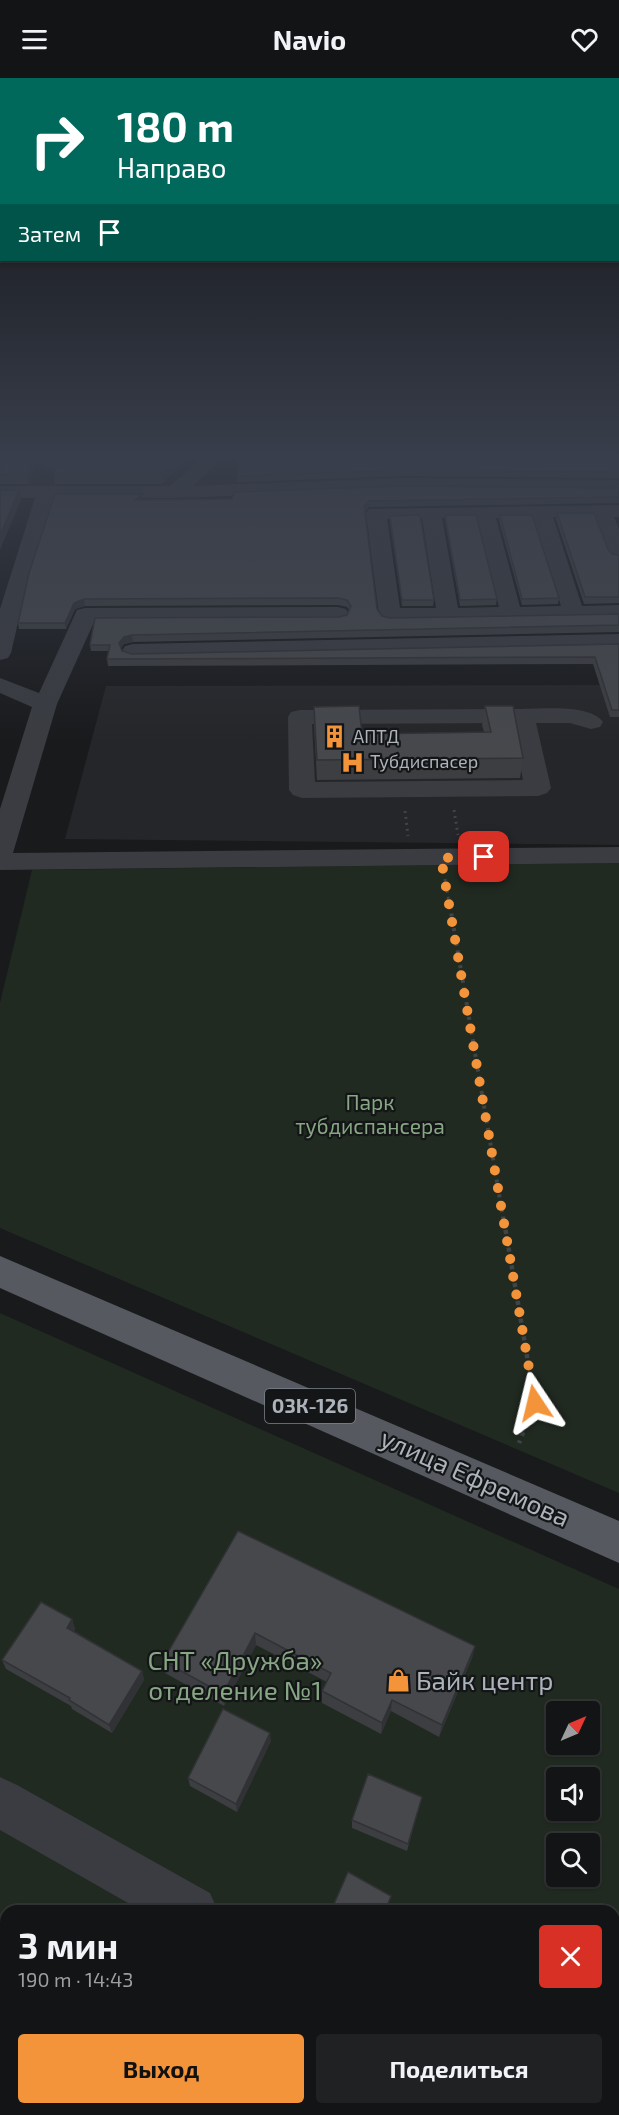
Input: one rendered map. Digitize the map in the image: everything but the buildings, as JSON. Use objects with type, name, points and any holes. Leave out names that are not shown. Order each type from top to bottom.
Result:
[{"type":"main road","name":"улица Ефремова","points":[[0,1270],[619,1542]]},
{"type":"lane","points":[[0,653],[9,578],[20,552]]},
{"type":"lane","points":[[381,552],[390,615],[619,612]]},
{"type":"lane","points":[[438,552],[448,615]]},
{"type":"lane","points":[[495,552],[511,613]]},
{"type":"lane","points":[[554,552],[574,613]]},
{"type":"lane","points":[[0,853],[45,704],[81,629],[85,615],[338,614]]},
{"type":"lane","points":[[133,651],[619,641]]},
{"type":"lane","points":[[0,684],[45,704]]},
{"type":"lane","points":[[522,716],[538,788],[302,790],[300,717],[522,716],[571,716],[591,722]]},
{"type":"lane","points":[[0,862],[619,855]]},
{"type":"lane","points":[[0,1802],[181,1905]]},
{"type":"path","points":[[402,789],[411,858]]},
{"type":"path","points":[[450,789],[451,857],[535,1403],[519,1443]]},
{"type":"shaded area","name":"Тубдиспасер","points":[[619,685],[619,845],[65,839],[106,686]]},
{"type":"green space","name":"Парк тубдиспансера","points":[[619,863],[619,1493],[0,1228],[0,1003],[32,870]]},
{"type":"green space","name":"СНТ «Дружба» отделение №1","points":[[0,1313],[619,1589],[619,1905],[0,1905]]},
{"type":"place","name":"АПТД","points":[[335,737]]},
{"type":"place","name":"Тубдиспасер","points":[[352,762]]},
{"type":"place","name":"Байк центр","points":[[398,1681]]},
{"type":"route","points":[[484,857],[441,858],[535,1403]]}]
